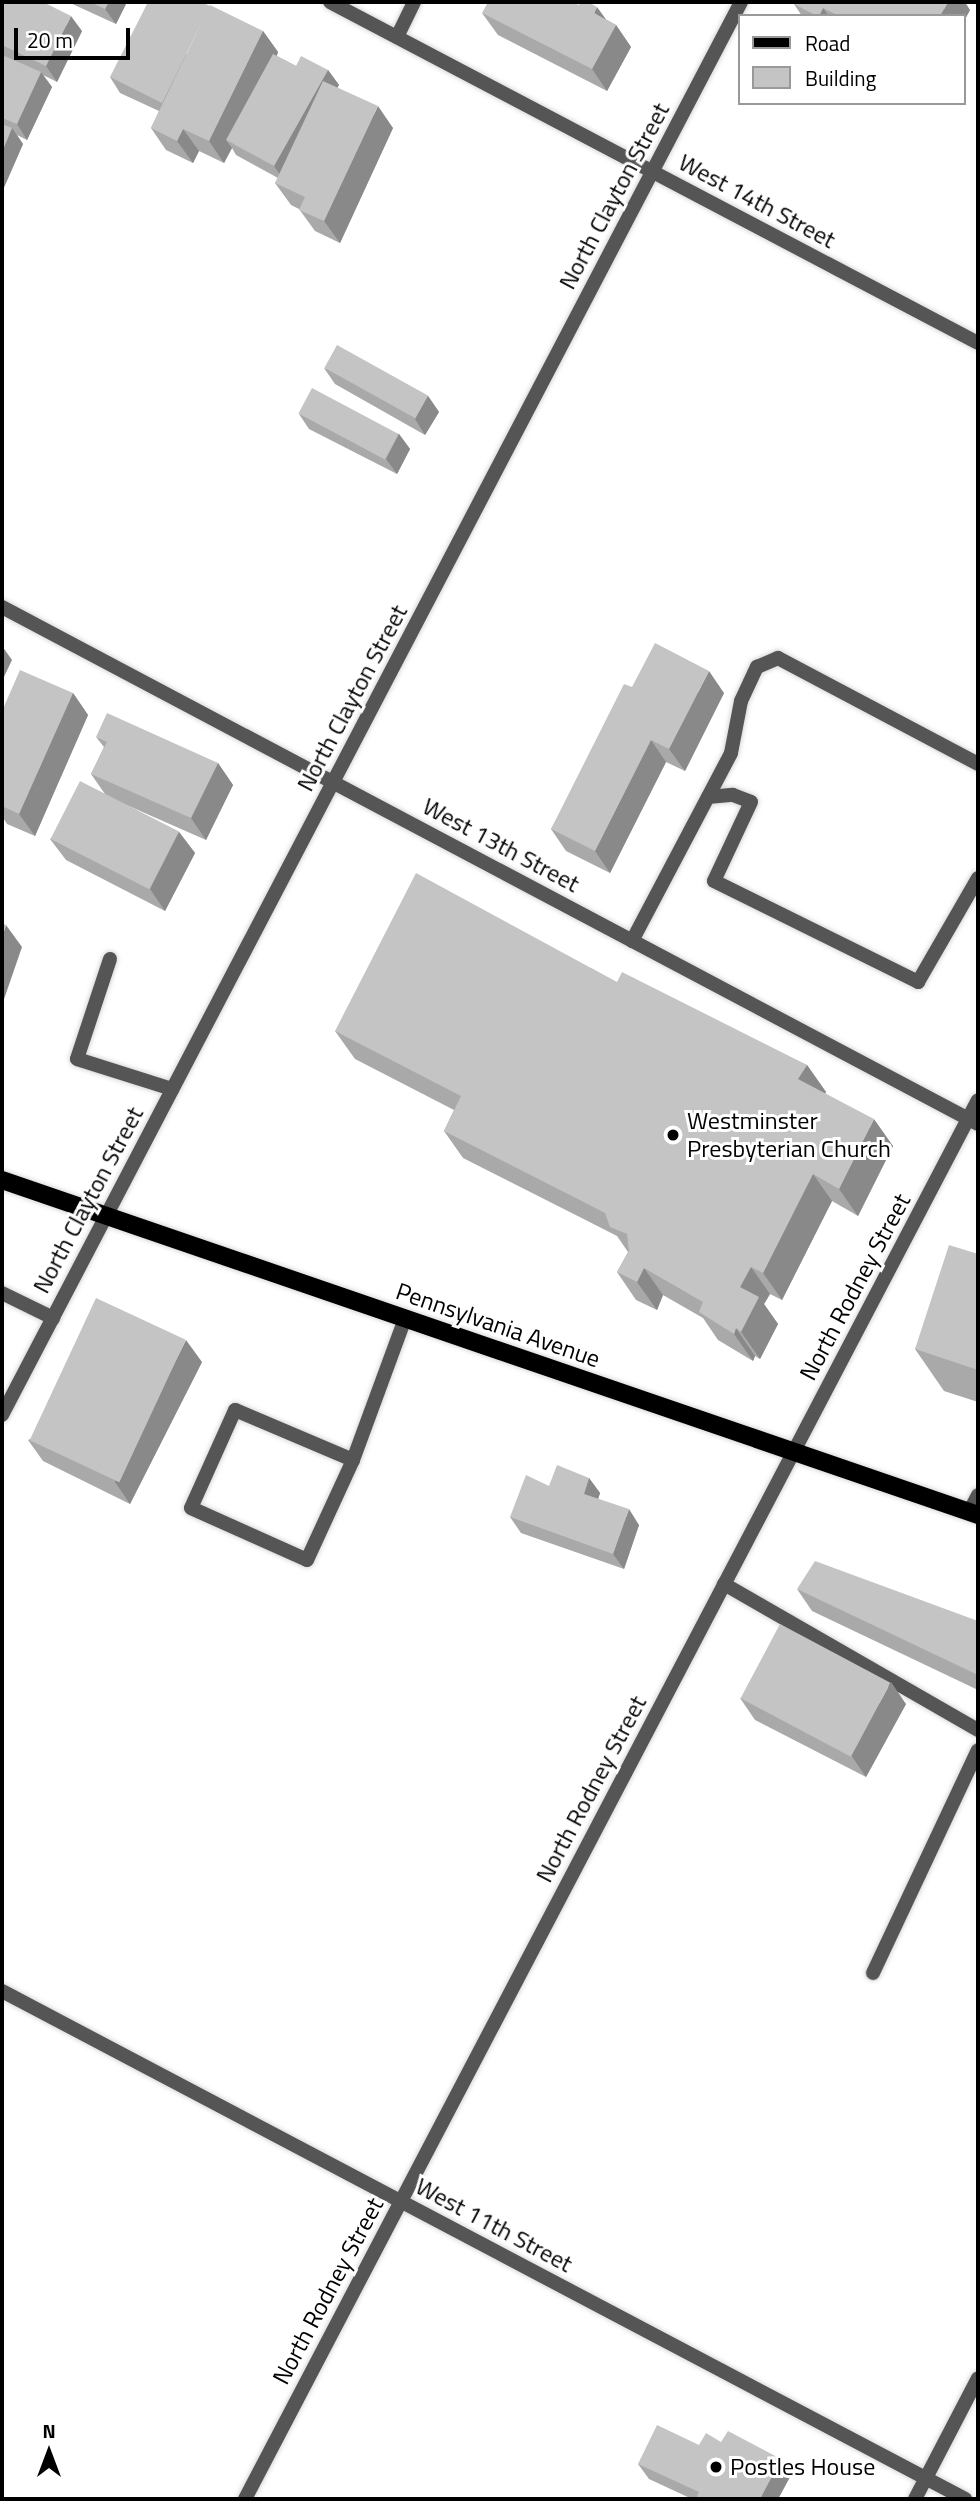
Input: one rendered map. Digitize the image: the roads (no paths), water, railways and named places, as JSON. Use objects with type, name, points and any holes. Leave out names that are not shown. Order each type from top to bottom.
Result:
[{"type":"main road","name":"Pennsylvania Avenue","points":[[2,1180],[974,1513]]},
{"type":"street","name":"West 14th Street","points":[[330,2],[978,343]]},
{"type":"street","points":[[397,37],[414,2]]},
{"type":"street","name":"North Clayton Street","points":[[2,1415],[741,2]]},
{"type":"street","name":"West 13th Street","points":[[2,607],[973,1121]]},
{"type":"street","points":[[632,941],[731,753],[741,701],[757,667],[778,658],[978,764]]},
{"type":"street","points":[[708,797],[733,795],[751,803],[714,881],[918,982],[978,878]]},
{"type":"street","points":[[110,959],[77,1059],[172,1089]]},
{"type":"street","name":"North Rodney Street","points":[[245,2499],[724,1584],[973,1121],[978,1100]]},
{"type":"street","points":[[2,1293],[52,1318]]},
{"type":"street","points":[[353,1460],[235,1410],[191,1508],[307,1560],[353,1460],[405,1319]]},
{"type":"street","points":[[974,1513],[978,1495]]},
{"type":"street","points":[[724,1584],[978,1730]]},
{"type":"street","points":[[873,1973],[978,1750]]},
{"type":"street","name":"West 11th Street","points":[[2,1991],[965,2499]]},
{"type":"street","points":[[915,2499],[978,2378]]},
{"type":"place","name":"Westminster Presbyterian Church","points":[[673,1135]]},
{"type":"place","name":"Postles House","points":[[716,2467]]}]
